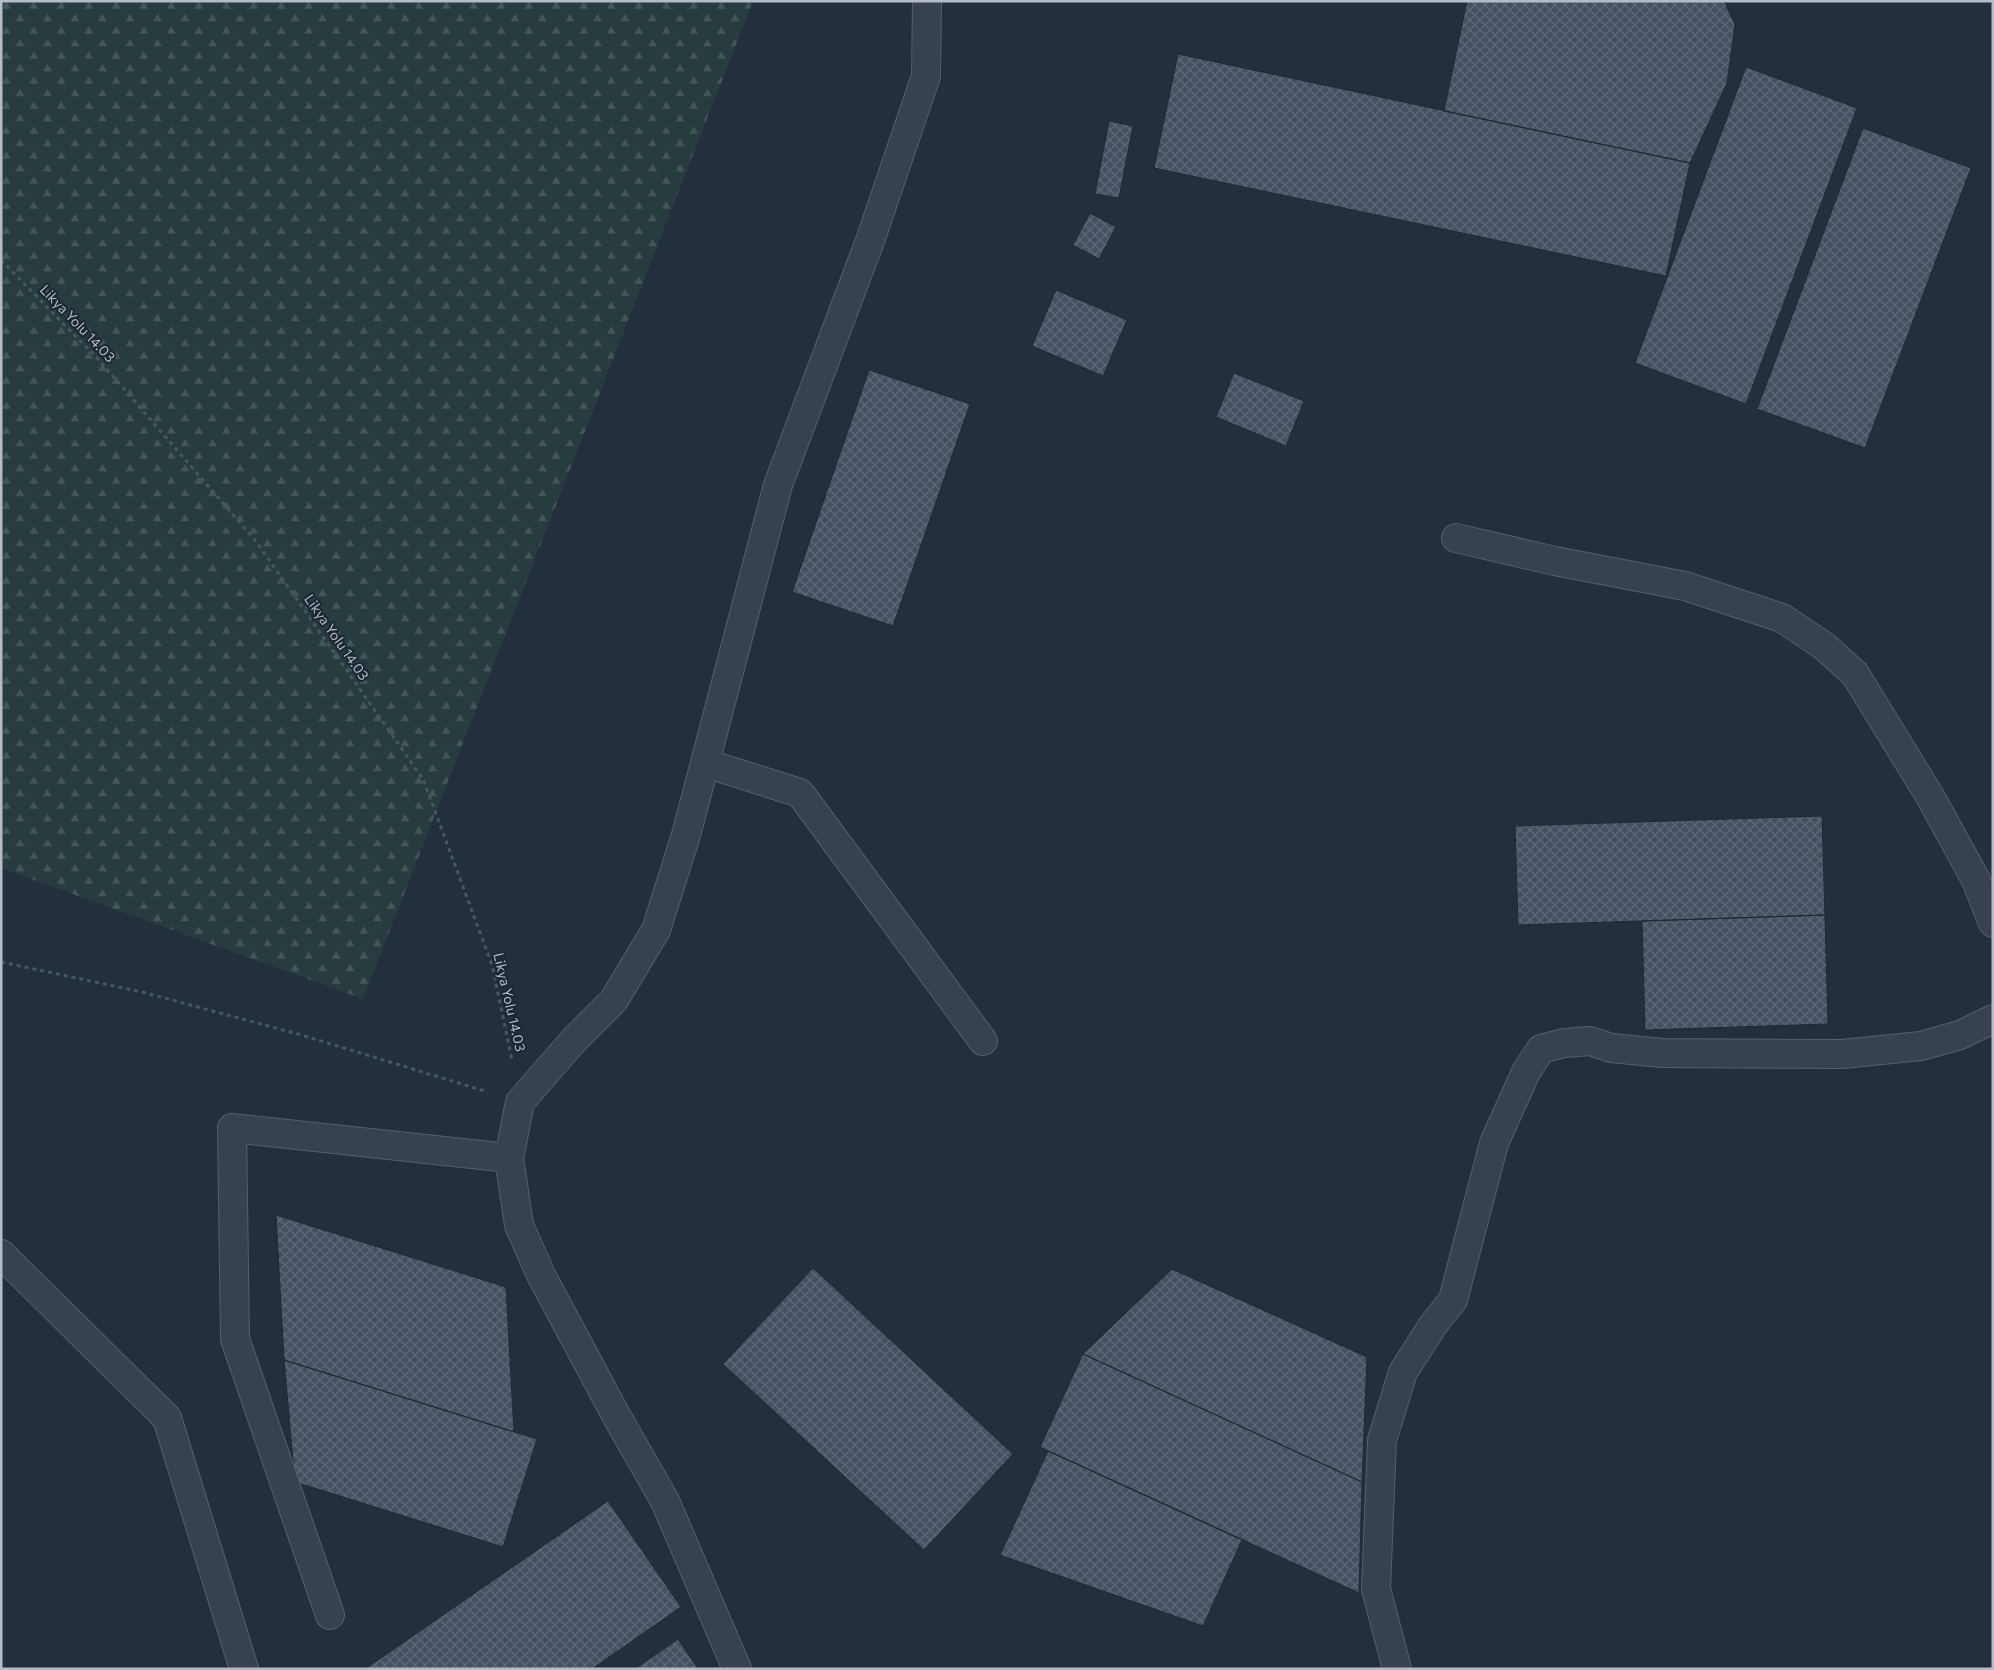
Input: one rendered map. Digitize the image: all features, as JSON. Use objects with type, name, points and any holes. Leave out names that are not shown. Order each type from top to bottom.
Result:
[{"type":"street","points":[[737,1669],[665,1501],[617,1417],[533,1258],[518,1225],[509,1158],[520,1102],[574,1040],[614,1000],[656,930],[706,763],[778,485],[871,238],[926,76],[927,1]]},
{"type":"street","points":[[1456,538],[1555,561],[1685,586],[1782,618],[1824,646],[1855,674],[1931,798],[1976,880],[1993,923]]},
{"type":"street","points":[[706,763],[800,793],[983,1041]]},
{"type":"street","points":[[1397,1669],[1376,1589],[1382,1440],[1403,1372],[1433,1326],[1453,1300],[1494,1143],[1526,1072],[1541,1049],[1564,1043],[1590,1041],[1611,1048],[1663,1053],[1842,1054],[1921,1046],[1960,1035],[1993,1019]]},
{"type":"street","points":[[330,1615],[235,1338],[232,1128],[509,1158]]},
{"type":"street","points":[[1,1254],[167,1418],[244,1669]]},
{"type":"path","name":"Likya Yolu 14.03","points":[[1,260],[97,358],[255,540],[423,779],[492,965],[520,1102]]},
{"type":"path","points":[[1,962],[142,992],[298,1034],[520,1102]]},
{"type":"green space","points":[[1,1],[753,1],[363,999],[1,868]]},
{"type":"building","points":[[1467,1],[1724,1],[1735,24],[1727,83],[1690,163],[1444,111]]},
{"type":"building","points":[[1178,54],[1690,163],[1666,276],[1154,168]]},
{"type":"building","points":[[1746,67],[1857,108],[1746,404],[1635,363]]},
{"type":"building","points":[[1109,121],[1133,126],[1119,198],[1095,194]]},
{"type":"building","points":[[1863,128],[1971,168],[1865,448],[1757,409]]},
{"type":"building","points":[[1090,213],[1116,227],[1099,259],[1073,245]]},
{"type":"building","points":[[1056,290],[1127,320],[1103,376],[1032,346]]},
{"type":"building","points":[[869,370],[970,404],[893,626],[792,592]]},
{"type":"building","points":[[1234,373],[1304,401],[1286,446],[1216,417]]},
{"type":"building","points":[[1822,816],[1825,915],[1518,925],[1515,826]]},
{"type":"building","points":[[1825,915],[1828,1024],[1645,1030],[1642,921]]},
{"type":"building","points":[[276,1215],[506,1287],[514,1432],[284,1360]]},
{"type":"building","points":[[813,1268],[1013,1454],[924,1550],[723,1364]]},
{"type":"building","points":[[1172,1269],[1367,1357],[1362,1482],[1083,1354]]},
{"type":"building","points":[[1083,1354],[1362,1482],[1359,1593],[1040,1447]]},
{"type":"building","points":[[284,1360],[537,1439],[503,1547],[295,1482]]},
{"type":"building","points":[[1048,1451],[1242,1540],[1203,1626],[1000,1555]]},
{"type":"building","points":[[608,1501],[681,1607],[592,1669],[365,1669]]},
{"type":"building","points":[[678,1639],[698,1669],[635,1669]]}]
